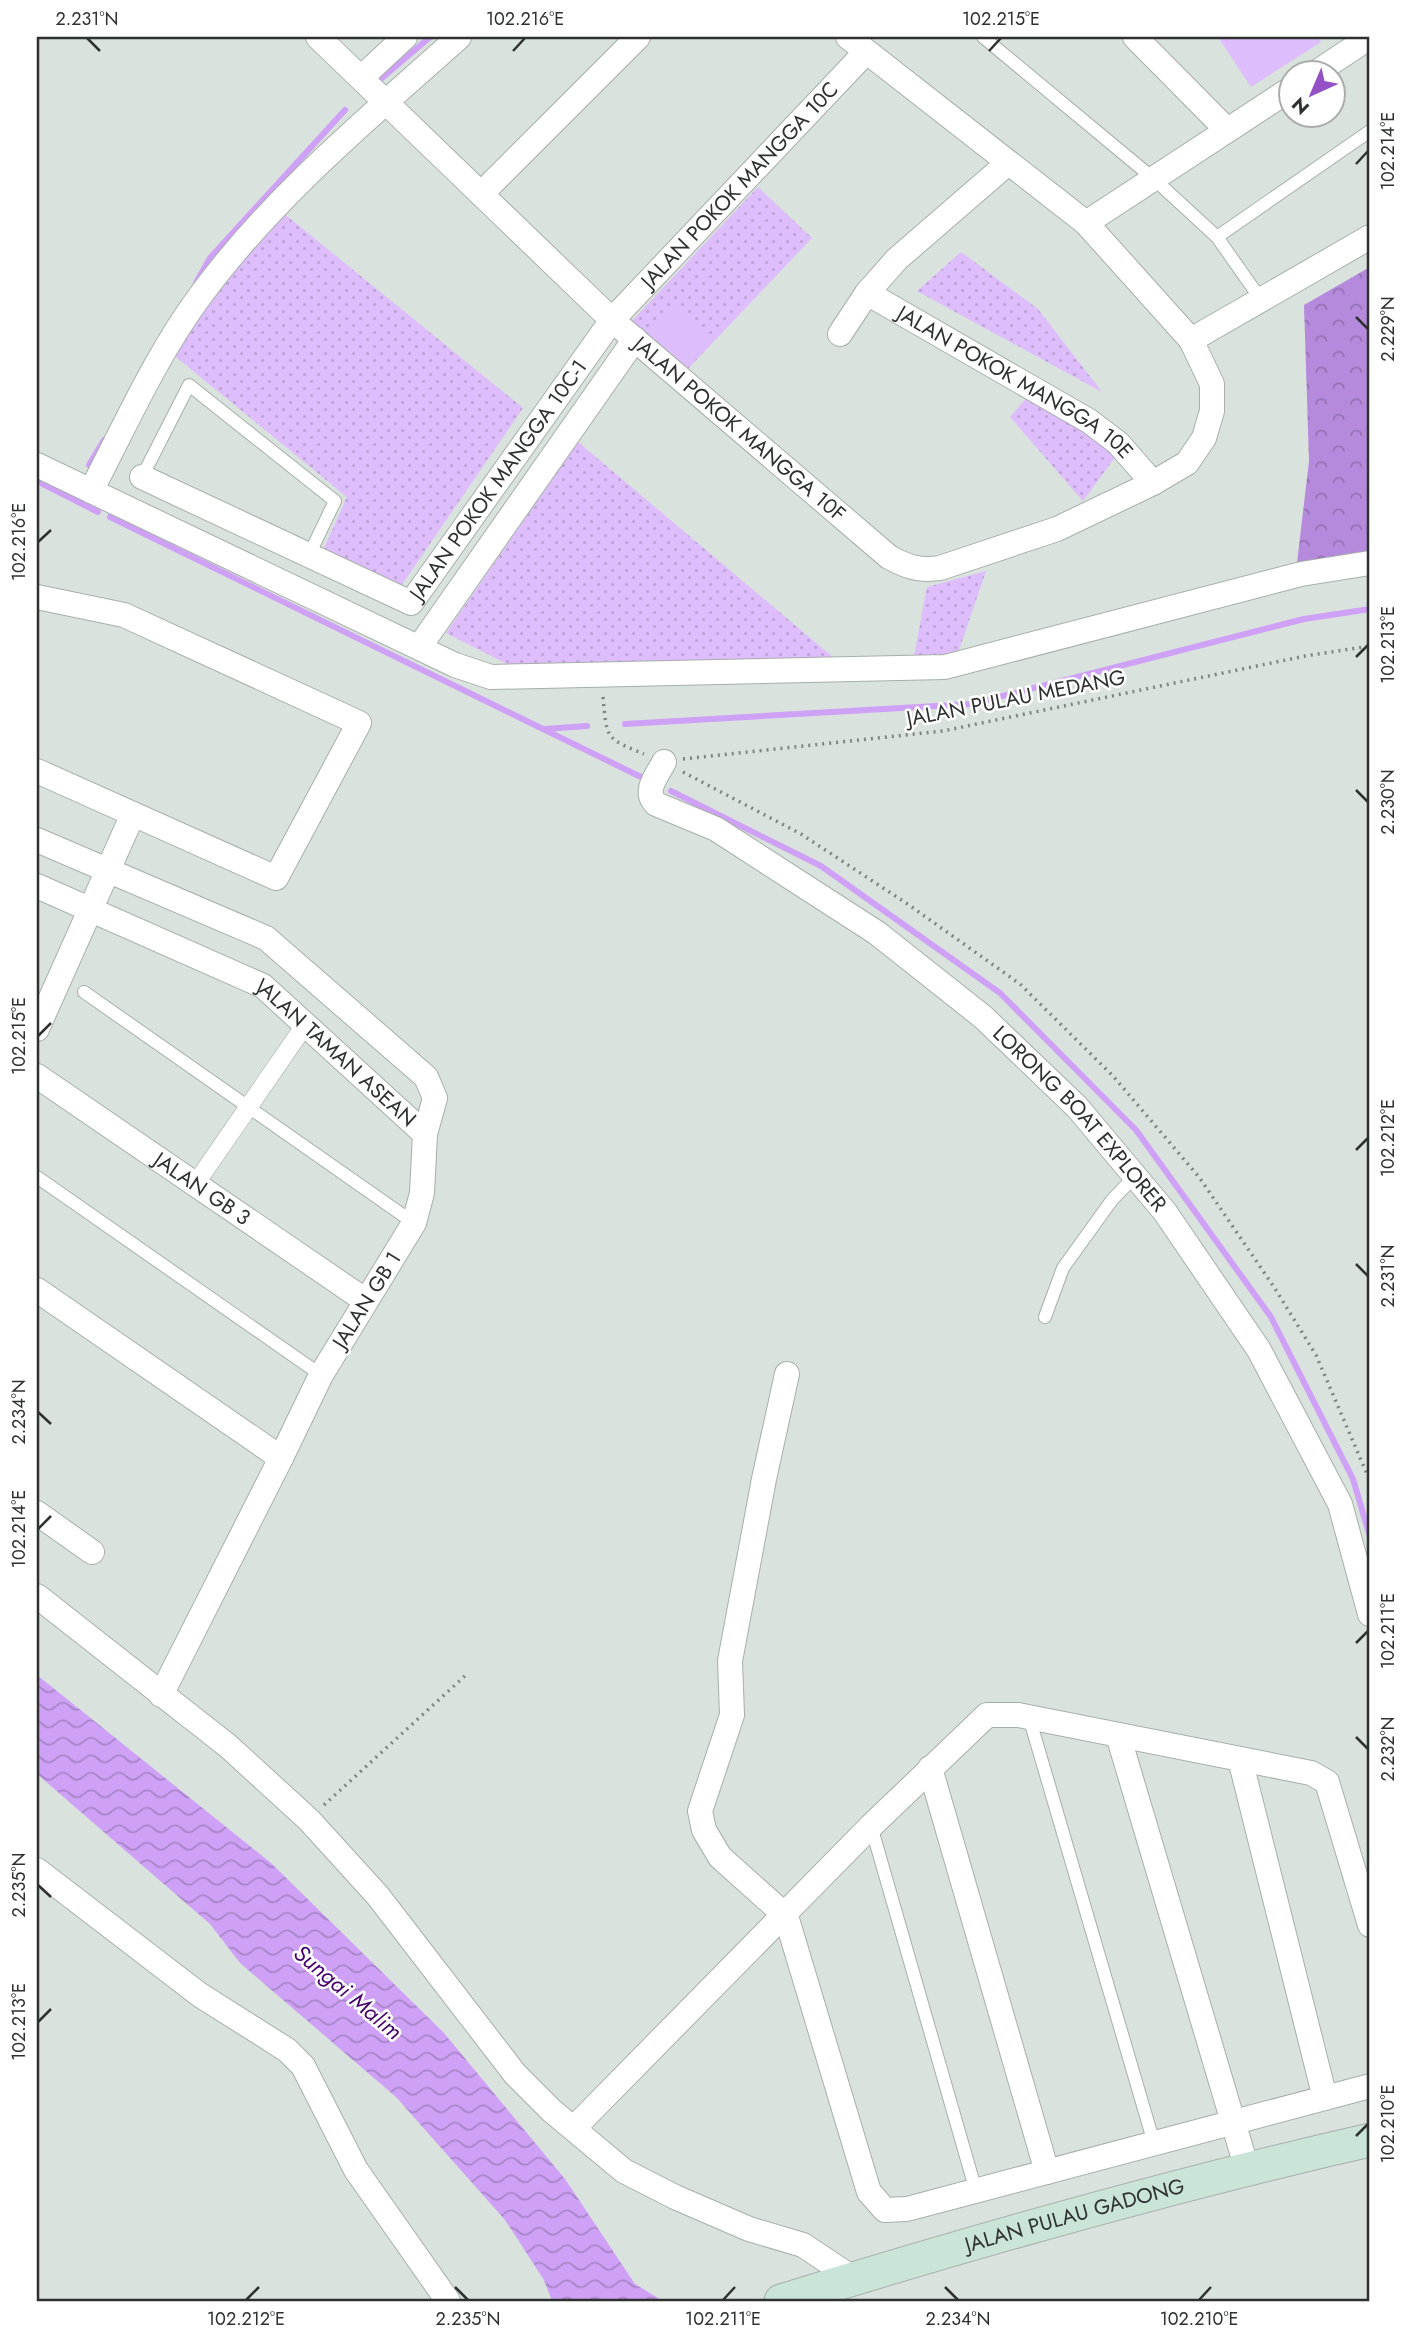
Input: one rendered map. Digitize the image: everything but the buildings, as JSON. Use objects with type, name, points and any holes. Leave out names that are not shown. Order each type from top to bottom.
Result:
[{"type":"main road","name":"JALAN PULAU GADONG","points":[[781,2301],[818,2296],[854,2279],[940,2252],[1247,2169],[1370,2140]]},
{"type":"street","name":"JALAN POKOK MANGGA 10F","points":[[318,37],[612,320],[889,557],[907,567],[924,570],[940,568],[1057,529],[1153,483],[1187,463],[1204,438],[1212,411],[1212,384],[1191,340],[1086,223],[857,45]]},
{"type":"street","points":[[361,78],[405,37]]},
{"type":"street","points":[[91,491],[160,357],[202,293],[256,226],[384,103],[459,37]]},
{"type":"street","points":[[481,194],[638,37]]},
{"type":"street","points":[[1135,37],[1227,130]]},
{"type":"street","points":[[1335,60],[1370,37]]},
{"type":"street","name":"JALAN POKOK MANGGA 10C","points":[[612,320],[857,45]]},
{"type":"street","points":[[1086,223],[1278,97]]},
{"type":"street","points":[[840,334],[867,293],[897,259],[1008,163]]},
{"type":"street","points":[[1191,340],[1370,237]]},
{"type":"street","name":"JALAN POKOK MANGGA 10E","points":[[867,293],[1089,421],[1118,443],[1153,483]]},
{"type":"street","name":"JALAN POKOK MANGGA 10C-1","points":[[142,477],[411,603],[612,320]]},
{"type":"street","points":[[420,646],[635,339]]},
{"type":"street","points":[[37,465],[455,665],[491,677],[601,677],[945,667],[1301,574],[1370,562]]},
{"type":"street","points":[[37,597],[124,615],[359,723],[276,878],[37,771]]},
{"type":"street","name":"LORONG BOAT EXPLORER","points":[[664,762],[649,790],[650,798],[656,804],[716,829],[781,869],[887,942],[984,1017],[1077,1107],[1165,1212],[1259,1350],[1340,1504],[1370,1614]]},
{"type":"street","points":[[37,1029],[133,814]]},
{"type":"street","name":"JALAN TAMAN ASEAN","points":[[37,840],[266,938],[426,1077],[435,1098],[425,1134],[263,986],[37,886]]},
{"type":"street","points":[[194,1186],[305,1025]]},
{"type":"street","name":"JALAN GB 3","points":[[37,1076],[194,1186],[366,1301]]},
{"type":"street","name":"JALAN GB 1","points":[[161,1695],[320,1375],[414,1223],[422,1193],[425,1134]]},
{"type":"street","points":[[37,1290],[281,1458]]},
{"type":"street","points":[[787,1374],[758,1505],[730,1661],[732,1715],[700,1811],[704,1830],[720,1857],[786,1916],[869,2192],[885,2210],[907,2209],[1370,2085]]},
{"type":"street","points":[[37,1513],[92,1552]]},
{"type":"street","points":[[37,1596],[228,1746],[309,1819],[377,1896],[515,2074],[552,2111],[624,2171],[675,2197],[749,2229],[803,2245],[854,2279]]},
{"type":"street","points":[[574,2128],[872,1826],[987,1714],[999,1712],[1029,1717],[1311,1773],[1327,1782],[1370,1925]]},
{"type":"street","points":[[1118,1735],[1247,2169]]},
{"type":"street","points":[[1240,1759],[1325,2098]]},
{"type":"street","points":[[930,1768],[1047,2172]]},
{"type":"street","points":[[37,1870],[200,1994],[287,2050],[303,2066],[356,2170],[448,2301]]},
{"type":"lane","points":[[983,37],[1154,178],[1217,237],[1262,301]]},
{"type":"lane","points":[[1217,237],[1370,131]]},
{"type":"lane","points":[[142,477],[189,385],[335,501],[309,555]]},
{"type":"lane","points":[[84,992],[414,1223]]},
{"type":"lane","points":[[1045,1317],[1063,1268],[1112,1200],[1135,1176]]},
{"type":"lane","points":[[37,1177],[320,1375]]},
{"type":"lane","points":[[1029,1717],[1154,2143]]},
{"type":"lane","points":[[872,1826],[976,2191]]},
{"type":"path","name":"JALAN PULAU MEDANG","points":[[664,762],[943,731],[1305,656],[1370,646]]},
{"type":"path","points":[[601,677],[607,735],[614,741],[664,762]]},
{"type":"path","points":[[309,1819],[467,1674]]},
{"type":"shaded area","points":[[1218,37],[1317,37],[1321,42],[1293,60],[1278,60],[1278,70],[1251,87]]},
{"type":"shaded area","points":[[758,187],[812,238],[684,373],[630,323]]},
{"type":"shaded area","points":[[282,212],[523,408],[401,586],[324,548],[347,497],[171,353]]},
{"type":"shaded area","points":[[961,252],[1038,309],[1102,392],[917,291]]},
{"type":"shaded area","points":[[677,306],[712,339],[685,368],[650,335]]},
{"type":"shaded area","points":[[1030,394],[1118,453],[1083,501],[1010,417]]},
{"type":"shaded area","points":[[578,442],[834,658],[511,666],[446,633]]},
{"type":"shaded area","points":[[986,571],[958,653],[914,656],[927,587]]},
{"type":"green space","points":[[1370,267],[1370,551],[1297,563],[1309,461],[1304,305]]},
{"type":"water","name":"Sungai Malim","points":[[37,1675],[271,1863],[444,2033],[565,2179],[635,2284],[663,2301],[552,2301],[544,2280],[505,2220],[396,2097],[240,1963],[210,1924],[37,1774]]},
{"type":"waterway","points":[[382,78],[430,37]]},
{"type":"waterway","points":[[196,283],[210,258],[345,110]]},
{"type":"waterway","points":[[89,465],[104,440]]},
{"type":"waterway","points":[[37,481],[98,512]]},
{"type":"waterway","points":[[110,517],[643,778]]},
{"type":"waterway","points":[[625,724],[971,704],[1304,619],[1370,609]]},
{"type":"waterway","points":[[544,729],[587,726]]},
{"type":"waterway","points":[[671,791],[821,866],[1000,993],[1136,1130],[1271,1317],[1353,1479],[1370,1537]]}]
